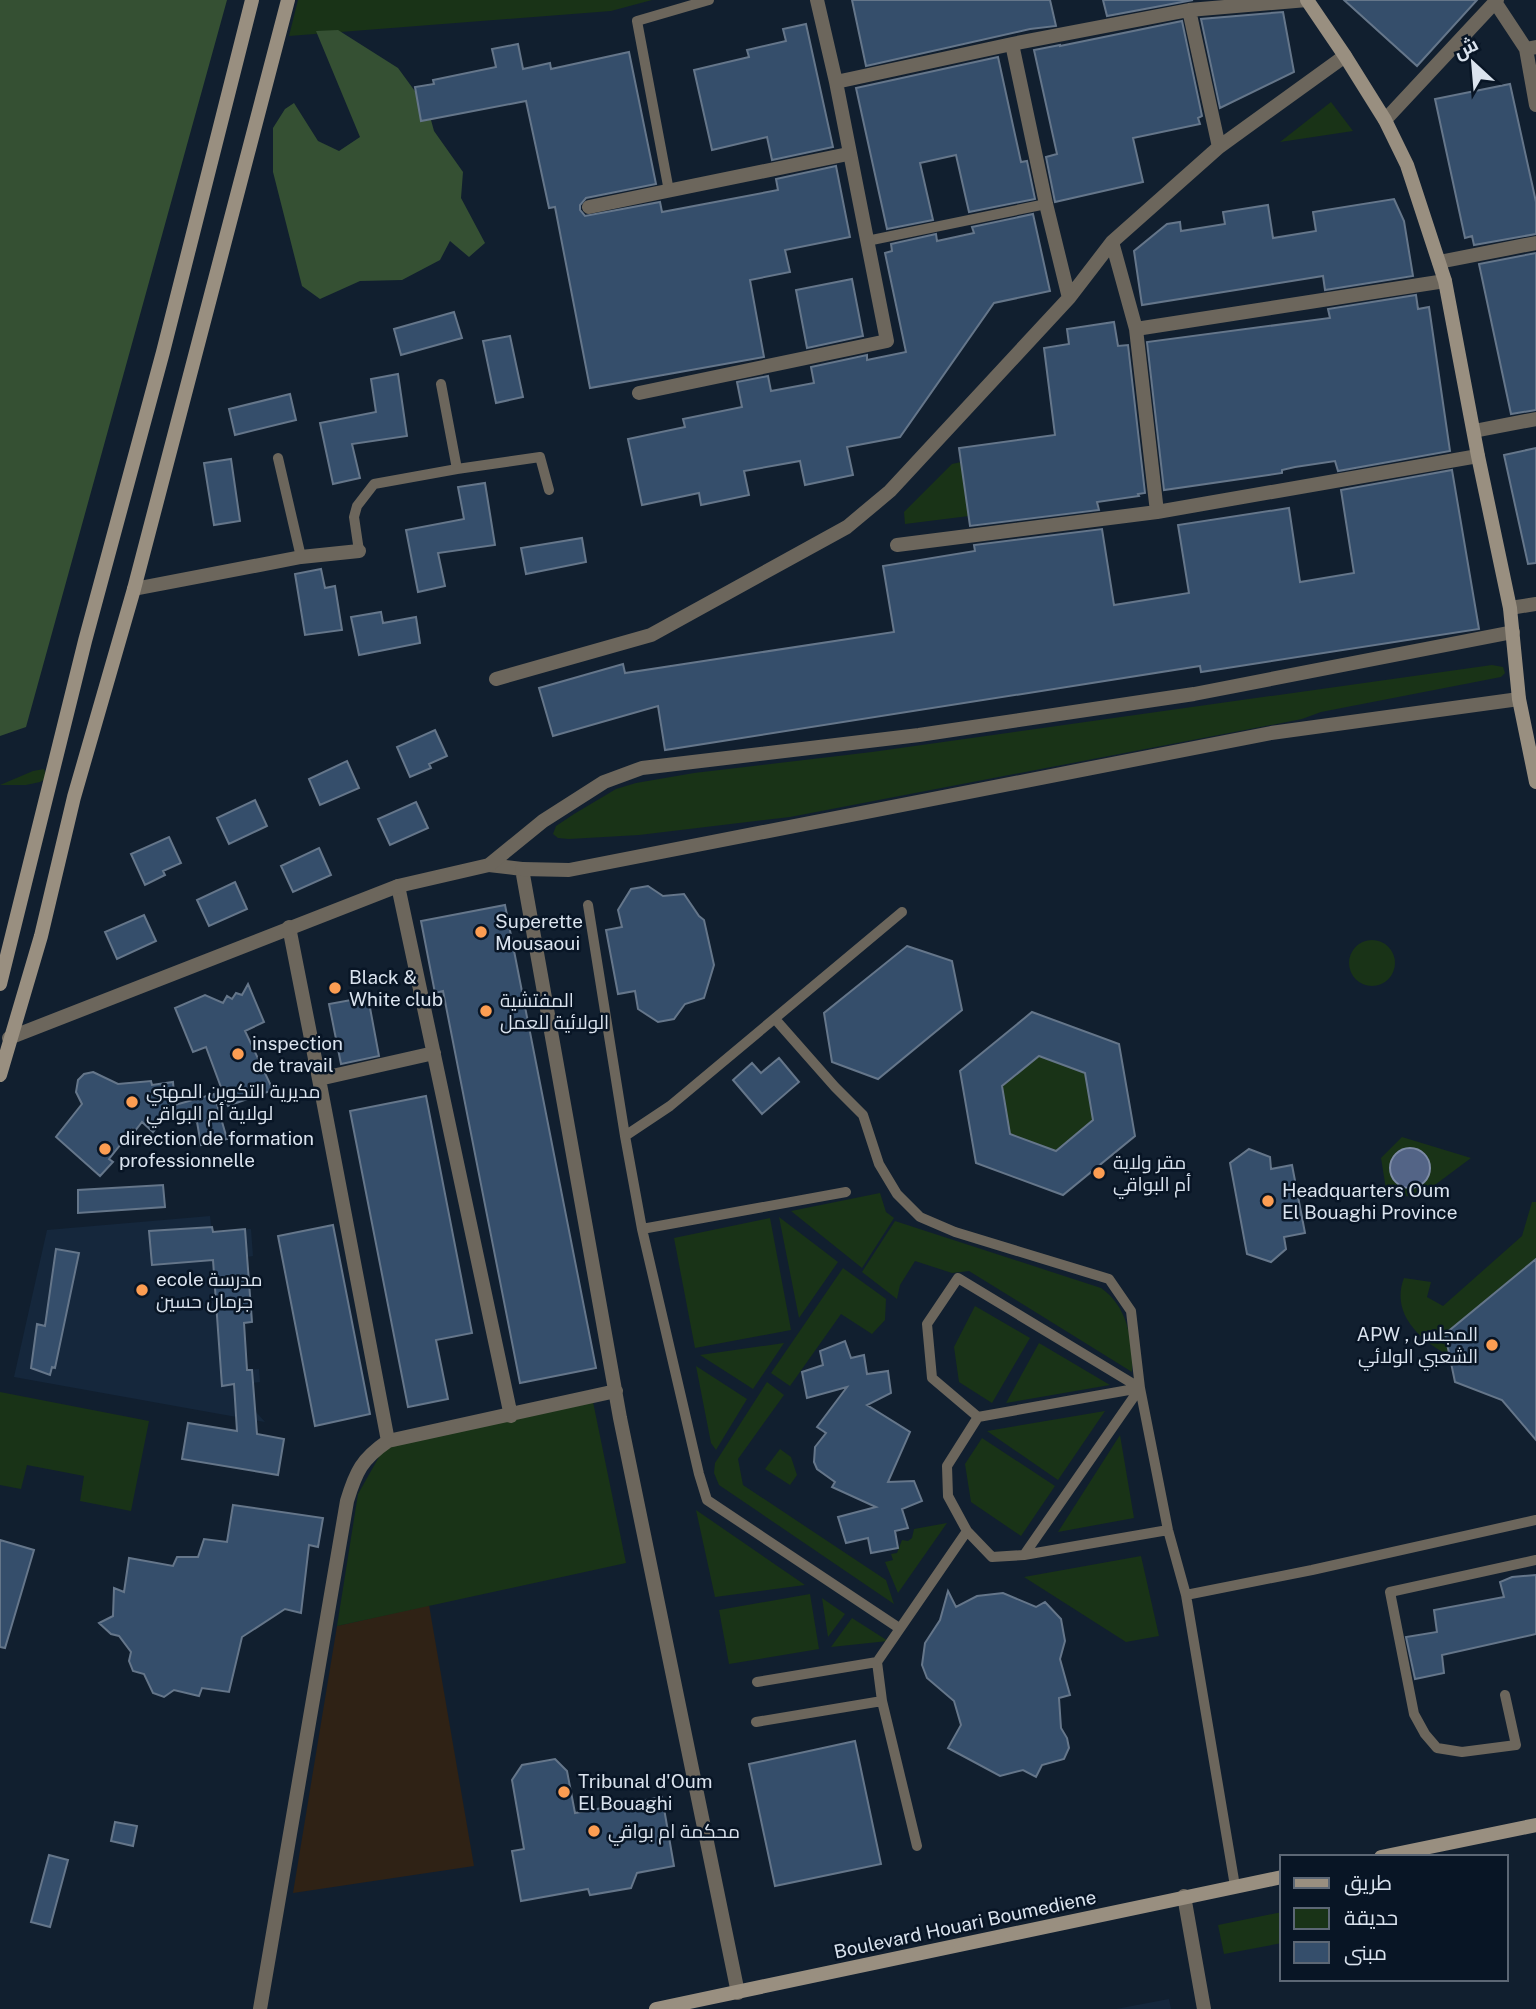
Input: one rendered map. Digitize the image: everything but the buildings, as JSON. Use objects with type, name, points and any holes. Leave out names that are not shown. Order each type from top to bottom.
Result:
[{"type":"main road","points":[[0,984],[85,641],[163,352],[252,0]]},
{"type":"main road","points":[[0,1075],[5,1042],[41,936],[74,797],[134,589],[288,0]]},
{"type":"main road","points":[[1307,0],[1385,120],[1407,164],[1446,281],[1478,456],[1510,608],[1519,699],[1536,782]]},
{"type":"main road","points":[[1391,1855],[1536,1825]]},
{"type":"main road","name":"Boulevard Houari Boumediene","points":[[656,2009],[1280,1877]]},
{"type":"street","points":[[639,393],[887,341],[848,154],[836,82],[817,0]]},
{"type":"street","points":[[836,82],[1189,10],[1307,0]]},
{"type":"street","points":[[1385,120],[1496,1],[1531,48],[1536,105]]},
{"type":"street","points":[[1189,10],[1219,147]]},
{"type":"street","points":[[1012,44],[1069,298]]},
{"type":"street","points":[[496,679],[651,635],[847,527],[890,491],[1069,298],[1112,242],[1219,147],[1345,56]]},
{"type":"street","points":[[589,207],[848,154]]},
{"type":"street","points":[[1112,242],[1136,329],[1157,512]]},
{"type":"street","points":[[1438,262],[1536,243]]},
{"type":"street","points":[[1136,329],[1446,281]]},
{"type":"street","points":[[1474,432],[1536,419]]},
{"type":"street","points":[[897,545],[1157,512],[1478,456]]},
{"type":"street","points":[[134,589],[301,557],[359,551]]},
{"type":"street","points":[[1510,608],[1536,604]]},
{"type":"street","points":[[489,865],[543,821],[604,782],[642,768],[919,735],[1194,694],[1513,632]]},
{"type":"street","points":[[5,1042],[289,927],[398,886],[489,865],[569,870],[1270,733],[1519,699]]},
{"type":"street","points":[[522,869],[615,1391],[738,1993]]},
{"type":"street","points":[[398,886],[511,1416]]},
{"type":"street","points":[[289,927],[388,1441]]},
{"type":"street","points":[[319,1079],[434,1053]]},
{"type":"street","points":[[260,2009],[347,1501],[355,1475],[370,1454],[388,1441],[615,1391]]},
{"type":"street","points":[[1184,1896],[1204,2009]]},
{"type":"lane","points":[[669,191],[637,21],[709,0]]},
{"type":"lane","points":[[867,241],[1046,204]]},
{"type":"lane","points":[[441,384],[457,469]]},
{"type":"lane","points":[[359,551],[354,517],[357,506],[374,484],[540,457],[549,490]]},
{"type":"lane","points":[[278,458],[301,557]]},
{"type":"lane","points":[[588,905],[642,1229],[707,1500],[899,1628]]},
{"type":"lane","points":[[625,1136],[670,1106],[902,912]]},
{"type":"lane","points":[[775,1019],[863,1115],[879,1164],[897,1194],[920,1217],[955,1232],[1110,1279],[1131,1311],[1140,1388],[1168,1530],[1186,1595],[1235,1886]]},
{"type":"lane","points":[[642,1229],[846,1192]]},
{"type":"lane","points":[[978,1417],[932,1378],[928,1324],[958,1278],[1140,1388]]},
{"type":"lane","points":[[1140,1388],[978,1417],[947,1466],[948,1496],[967,1531],[992,1557],[1024,1555],[1168,1530]]},
{"type":"lane","points":[[1024,1555],[1140,1388]]},
{"type":"lane","points":[[1186,1595],[1536,1520]]},
{"type":"lane","points":[[917,1846],[882,1701],[877,1662],[967,1531]]},
{"type":"lane","points":[[1505,1695],[1516,1745],[1462,1752],[1437,1748],[1414,1714],[1390,1592],[1536,1560]]},
{"type":"lane","points":[[757,1682],[877,1662]]},
{"type":"lane","points":[[756,1722],[882,1701]]},
{"type":"shaded area","points":[[1410,1148],[1424,1154],[1430,1168],[1424,1182],[1410,1188],[1396,1182],[1390,1168],[1396,1154]]},
{"type":"shaded area","name":"ecole مدرسة جرمان حسين","points":[[210,1216],[212,1232],[251,1229],[253,1256],[247,1257],[252,1322],[244,1323],[248,1370],[259,1369],[260,1382],[253,1383],[256,1412],[265,1422],[14,1377],[47,1230]]},
{"type":"shaded area","points":[[429,1605],[474,1866],[293,1893],[337,1626]]},
{"type":"shaded area","points":[[1169,1999],[1171,2009],[1116,2009]]},
{"type":"green space","points":[[0,0],[227,0],[26,727],[0,736]]},
{"type":"green space","points":[[298,0],[652,0],[611,11],[289,36]]},
{"type":"green space","points":[[338,30],[398,68],[428,109],[434,131],[463,172],[461,198],[485,243],[469,257],[450,241],[440,260],[402,280],[360,281],[320,299],[302,286],[273,172],[273,128],[285,109],[294,103],[318,141],[339,151],[360,137],[316,31]]},
{"type":"green space","points":[[1331,102],[1353,131],[1280,142]]},
{"type":"green space","points":[[961,462],[969,516],[905,524],[904,512],[952,464]]},
{"type":"green space","points":[[1492,665],[1503,667],[1505,673],[1501,677],[1321,712],[1302,719],[790,817],[639,835],[569,839],[558,838],[553,834],[556,826],[574,814],[616,789],[636,783]]},
{"type":"green space","points":[[44,769],[47,778],[40,782],[0,785],[33,771]]},
{"type":"green space","points":[[1372,940],[1381,941],[1388,947],[1394,954],[1394,972],[1388,979],[1381,985],[1372,986],[1363,985],[1356,979],[1350,972],[1349,963],[1350,954],[1356,947],[1363,941]]},
{"type":"green space","points":[[1039,1056],[1085,1073],[1093,1120],[1056,1151],[1010,1134],[1002,1086]]},
{"type":"green space","points":[[1402,1137],[1471,1158],[1416,1199],[1386,1189],[1381,1158]]},
{"type":"green space","points":[[880,1193],[886,1212],[894,1218],[862,1268],[791,1211]]},
{"type":"green space","points":[[1532,1202],[1536,1202],[1536,1259],[1450,1356],[1439,1350],[1419,1334],[1405,1315],[1401,1303],[1404,1278],[1431,1282],[1427,1297],[1443,1306],[1522,1236]]},
{"type":"green space","points":[[779,1217],[838,1262],[799,1318]]},
{"type":"green space","points":[[770,1218],[791,1330],[695,1348],[674,1238]]},
{"type":"green space","points":[[895,1221],[1101,1288],[1123,1314],[1130,1336],[1132,1372],[969,1271],[952,1273],[915,1261],[900,1285],[897,1299],[862,1272]]},
{"type":"green space","points":[[843,1268],[886,1299],[885,1320],[872,1334],[841,1314],[790,1386],[771,1373]]},
{"type":"green space","points":[[975,1306],[1030,1338],[992,1403],[959,1382],[954,1347]]},
{"type":"green space","points":[[784,1343],[753,1389],[700,1355]]},
{"type":"green space","points":[[1039,1343],[1110,1385],[1006,1403]]},
{"type":"green space","points":[[696,1366],[747,1399],[716,1450],[711,1443]]},
{"type":"green space","points":[[767,1382],[784,1395],[738,1459],[743,1485],[886,1580],[894,1604],[719,1485],[714,1473],[715,1463]]},
{"type":"green space","points":[[0,1392],[149,1421],[131,1511],[80,1501],[84,1476],[27,1465],[21,1489],[0,1485]]},
{"type":"green space","points":[[592,1397],[626,1563],[337,1626],[358,1494],[388,1441]]},
{"type":"green space","points":[[1105,1411],[1058,1480],[987,1431]]},
{"type":"green space","points":[[1120,1435],[1134,1518],[1058,1532]]},
{"type":"green space","points":[[982,1438],[1055,1486],[1021,1536],[971,1502],[965,1464]]},
{"type":"green space","points":[[780,1449],[791,1457],[797,1475],[790,1485],[765,1469]]},
{"type":"green space","points":[[696,1510],[805,1585],[715,1597]]},
{"type":"green space","points":[[947,1523],[898,1593],[885,1562],[893,1560],[891,1554],[897,1553],[902,1540],[908,1541],[912,1538],[914,1529]]},
{"type":"green space","points":[[1141,1556],[1159,1636],[1126,1642],[1024,1577]]},
{"type":"green space","points":[[810,1594],[819,1649],[729,1664],[719,1610]]},
{"type":"green space","points":[[822,1598],[845,1614],[828,1637]]},
{"type":"green space","points":[[852,1618],[888,1641],[831,1647]]},
{"type":"green space","points":[[1280,1912],[1280,1943],[1224,1954],[1218,1925]]},
{"type":"place","name":"Superette Mousaoui","points":[[481,932]]},
{"type":"place","name":"Black & White club","points":[[335,988]]},
{"type":"place","name":"المفتشية الولائية للعمل","points":[[486,1011]]},
{"type":"place","name":"inspection de travail","points":[[238,1054]]},
{"type":"place","name":"مديرية التكوين المهني لولاية أم البواقي","points":[[132,1102]]},
{"type":"place","name":"direction de formation professionnelle","points":[[105,1149]]},
{"type":"place","name":"مقر ولاية أم البواقي","points":[[1099,1173]]},
{"type":"place","name":"Headquarters Oum El Bouaghi Province","points":[[1268,1201]]},
{"type":"place","name":"ecole مدرسة جرمان حسين","points":[[142,1290]]},
{"type":"place","name":"APW , المجلس الشعبي الولائي","points":[[1492,1345]]},
{"type":"place","name":"Tribunal d'Oum El Bouaghi","points":[[564,1792]]},
{"type":"place","name":"محكمة ام بواقي","points":[[594,1831]]}]
